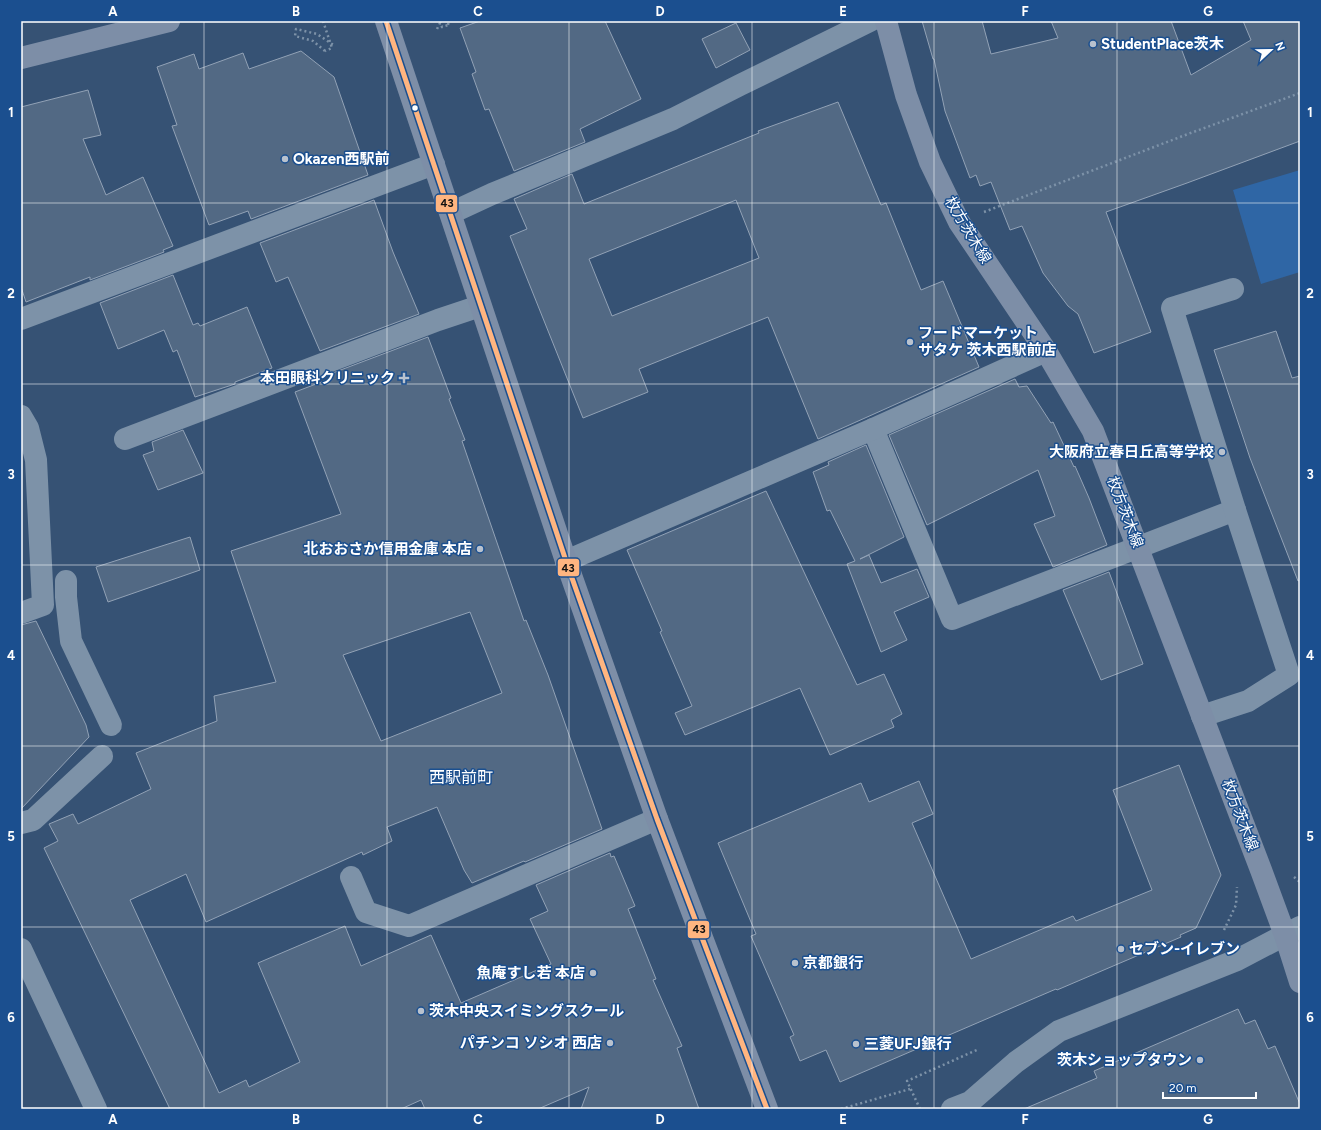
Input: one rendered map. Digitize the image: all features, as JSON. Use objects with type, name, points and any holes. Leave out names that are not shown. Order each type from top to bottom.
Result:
[{"type":"main road","points":[[21,58],[169,21]]},
{"type":"main road","points":[[386,21],[566,561],[657,819],[767,1109]]},
{"type":"main road","name":"枚方茨木線","points":[[886,21],[906,95],[930,162],[959,222],[1046,350],[1093,431],[1139,547],[1202,716],[1292,931],[1300,982]]},
{"type":"street","points":[[450,213],[673,119],[870,21]]},
{"type":"street","points":[[21,319],[434,164]]},
{"type":"street","points":[[1202,716],[1248,702],[1289,676],[1172,308],[1233,289]]},
{"type":"street","points":[[125,438],[430,323],[480,306]]},
{"type":"street","points":[[566,561],[873,429],[1046,350]]},
{"type":"street","points":[[21,416],[28,428],[36,460],[43,605]]},
{"type":"street","points":[[873,429],[952,619],[1235,510]]},
{"type":"street","points":[[21,613],[43,605],[66,589],[71,641],[111,725]]},
{"type":"street","points":[[21,823],[34,820],[102,756]]},
{"type":"street","points":[[352,877],[366,912],[409,926],[657,819]]},
{"type":"street","points":[[965,1107],[1016,1062],[1059,1031],[1237,960],[1292,931]]},
{"type":"street","points":[[21,949],[96,1109]]},
{"type":"path","points":[[323,21],[328,35],[330,41],[332,48],[325,51],[313,41],[295,36],[296,29],[317,34],[323,38],[329,42],[335,46]]},
{"type":"path","points":[[440,21],[442,27],[448,25],[449,21]]},
{"type":"path","points":[[438,29],[440,21]]},
{"type":"path","points":[[959,222],[1188,134],[1300,93]]},
{"type":"path","points":[[1224,930],[1236,905],[1237,885]]},
{"type":"path","points":[[920,1109],[907,1081],[979,1049]]},
{"type":"path","points":[[841,1109],[910,1089]]},
{"type":"shaded area","points":[[1300,170],[1300,272],[1261,284],[1233,190]]},
{"type":"building","points":[[480,21],[605,21],[641,99],[580,129],[585,142],[514,171],[489,109],[485,110],[472,74],[476,72],[460,28]]},
{"type":"building","points":[[922,21],[982,21],[991,54],[1058,38],[1051,21],[1171,21],[1191,75],[1251,40],[1243,21],[1300,21],[1300,141],[1106,212],[1151,332],[1094,353],[1078,314],[1068,306],[1043,273],[1022,226],[1010,230],[991,182],[980,186],[976,175],[970,178],[945,111],[934,59]]},
{"type":"building","points":[[736,23],[750,50],[716,68],[702,39]]},
{"type":"building","points":[[301,51],[334,77],[368,175],[251,219],[248,211],[209,225],[172,126],[177,125],[157,67],[194,54],[199,69],[243,53],[249,69]]},
{"type":"building","points":[[88,90],[101,135],[83,139],[106,195],[143,177],[173,246],[163,250],[164,252],[90,280],[90,277],[26,302],[21,287],[21,107]]},
{"type":"building","points":[[838,102],[881,205],[886,203],[921,290],[943,281],[979,367],[818,439],[768,317],[639,369],[648,392],[583,418],[510,236],[527,229],[514,199],[572,174],[584,204],[759,133],[758,131]],"holes":[[[736,200],[759,258],[612,316],[589,259]]]},
{"type":"building","points":[[374,200],[393,252],[419,314],[320,351],[288,277],[276,282],[260,243]]},
{"type":"building","points":[[173,275],[193,325],[198,323],[200,326],[247,307],[272,368],[235,382],[235,384],[195,397],[177,350],[173,352],[164,330],[118,349],[100,303]]},
{"type":"building","points":[[1276,331],[1292,378],[1300,376],[1300,580],[1298,581],[1250,458],[1214,350]]},
{"type":"building","points":[[428,337],[451,398],[449,399],[465,440],[462,441],[524,621],[526,620],[548,675],[602,829],[472,883],[464,870],[437,807],[387,827],[392,841],[363,855],[362,852],[206,922],[186,874],[130,900],[219,1093],[246,1080],[249,1087],[300,1062],[258,963],[345,926],[361,966],[431,935],[461,1003],[551,964],[530,919],[548,911],[536,885],[610,853],[611,857],[614,856],[635,906],[628,909],[656,979],[653,980],[682,1046],[677,1048],[699,1109],[581,1109],[589,1087],[538,1109],[425,1109],[421,1100],[401,1109],[170,1109],[44,848],[58,841],[49,824],[73,814],[78,824],[151,789],[136,753],[217,721],[214,696],[276,682],[231,551],[341,514],[295,392],[332,378],[330,374]],"holes":[[[470,612],[502,693],[381,741],[343,655]]]},
{"type":"building","points":[[1015,379],[1019,387],[1027,386],[1051,423],[1053,422],[1074,467],[1075,466],[1107,545],[1053,567],[1034,524],[1055,516],[1038,470],[927,525],[889,435]]},
{"type":"building","points":[[183,430],[203,473],[158,490],[143,455],[154,451],[152,442]]},
{"type":"building","points":[[866,445],[904,537],[860,559],[869,555],[881,583],[917,569],[929,597],[894,612],[907,640],[881,652],[847,564],[855,561],[830,510],[827,511],[813,472],[829,465],[828,462]]},
{"type":"building","points":[[766,491],[857,685],[884,674],[902,714],[891,720],[894,727],[830,755],[800,688],[685,735],[675,713],[692,706],[627,550]]},
{"type":"building","points":[[190,537],[200,570],[108,602],[96,567]]},
{"type":"building","points":[[1109,572],[1143,664],[1101,680],[1063,590]]},
{"type":"building","points":[[36,621],[86,725],[89,737],[21,809],[21,625]]},
{"type":"building","points":[[1179,765],[1221,875],[1196,928],[1180,935],[1181,937],[840,1082],[826,1050],[800,1061],[790,1037],[794,1035],[751,936],[756,934],[718,843],[861,783],[869,802],[919,781],[933,814],[912,823],[971,959],[1073,916],[1076,921],[1152,890],[1113,790]]},
{"type":"building","name":"茨木ショップタウン","points":[[1238,1009],[1245,1024],[1255,1020],[1268,1049],[1275,1046],[1300,1104],[1300,1109],[1024,1109],[1097,1078],[1094,1071]]},
{"type":"transit line","name":"43","points":[[386,21],[566,561],[657,819],[767,1109]]},
{"type":"place","name":"StudentPlace茨木","points":[[1093,44]]},
{"type":"place","name":"Okazen西駅前","points":[[285,159]]},
{"type":"place","name":"フードマーケット サタケ 茨木西駅前店","points":[[910,342]]},
{"type":"place","name":"本田眼科クリニック","points":[[404,378]]},
{"type":"place","name":"大阪府立春日丘高等学校","points":[[1222,452]]},
{"type":"place","name":"北おおさか信用金庫 本店","points":[[480,549]]},
{"type":"place","name":"セブン-イレブン","points":[[1121,949]]},
{"type":"place","name":"京都銀行","points":[[795,963]]},
{"type":"place","name":"魚庵すし若 本店","points":[[593,973]]},
{"type":"place","name":"茨木中央スイミングスクール","points":[[421,1011]]},
{"type":"place","name":"パチンコ ソシオ 西店","points":[[610,1043]]},
{"type":"place","name":"三菱UFJ銀行","points":[[856,1044]]},
{"type":"place","name":"茨木ショップタウン","points":[[1200,1060]]},
{"type":"district","name":"西駅前町","points":[[461,777]]}]
